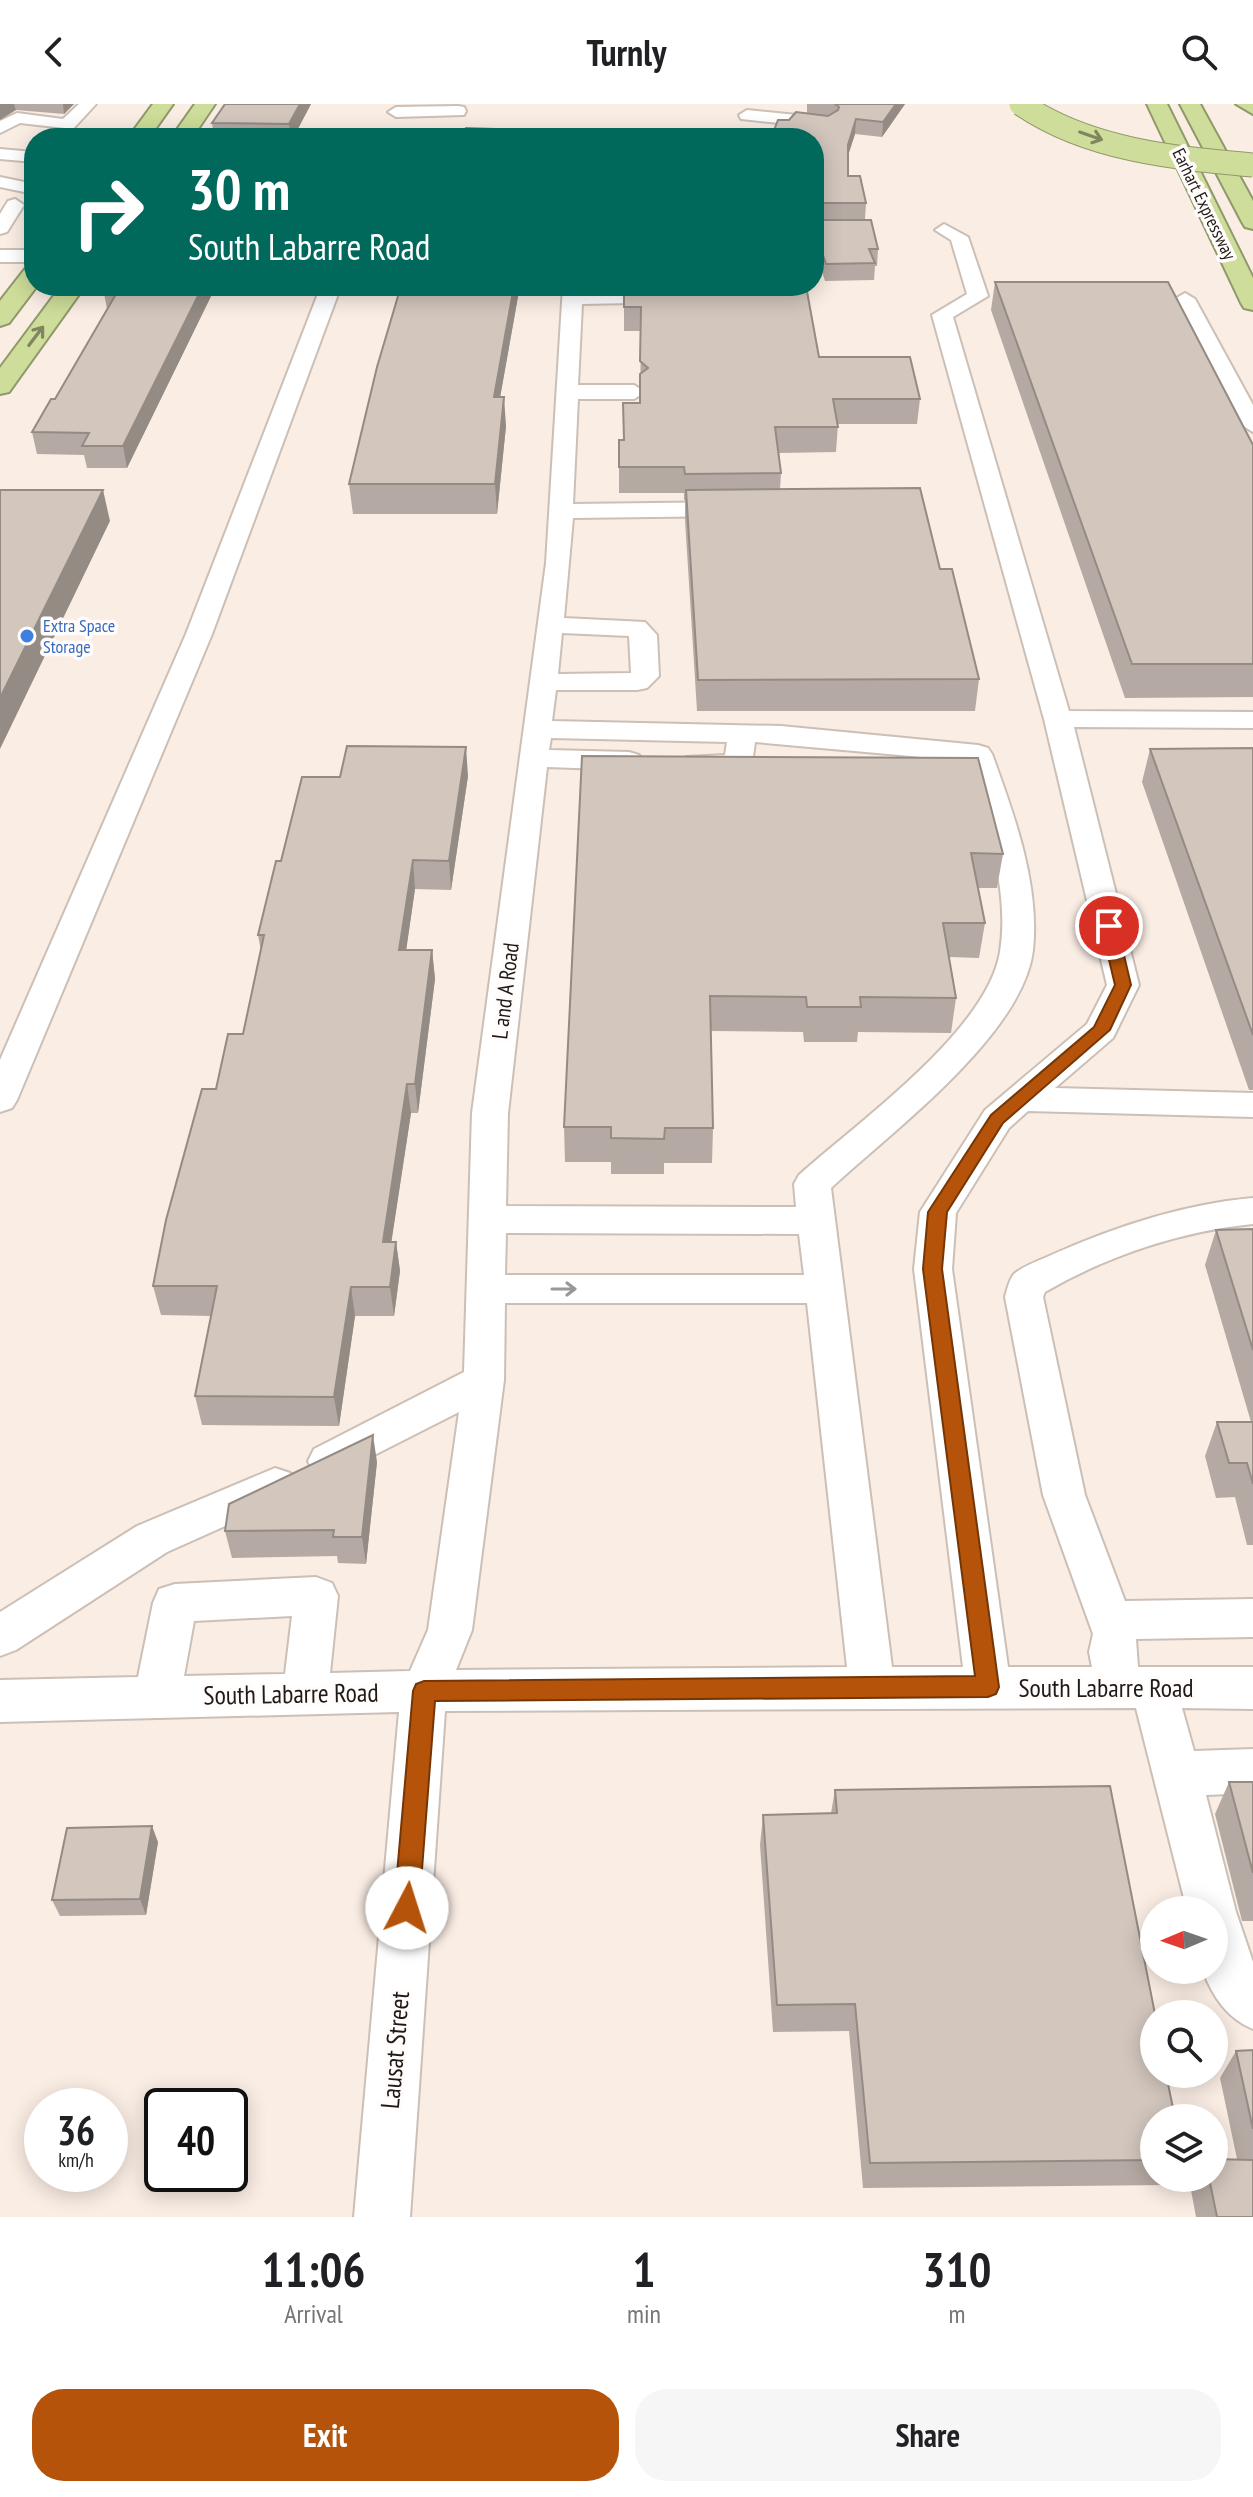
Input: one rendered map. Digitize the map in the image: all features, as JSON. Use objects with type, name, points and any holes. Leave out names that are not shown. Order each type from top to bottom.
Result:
[{"type":"highway","points":[[145,128],[163,104]]},
{"type":"highway","points":[[188,128],[205,104]]},
{"type":"highway","points":[[1021,104],[1044,119],[1125,146],[1179,157],[1253,165]]},
{"type":"highway","name":"Earhart Expressway","points":[[1157,104],[1253,303]]},
{"type":"highway","name":"Earhart Expressway","points":[[1190,104],[1253,222]]},
{"type":"highway","points":[[1246,104],[1253,108]]},
{"type":"highway","points":[[0,318],[24,287]]},
{"type":"highway","points":[[0,386],[66,296]]},
{"type":"street","points":[[65,128],[88,104]]},
{"type":"street","points":[[736,128],[752,109],[827,123]]},
{"type":"street","points":[[396,114],[461,112]]},
{"type":"street","points":[[0,128],[17,118],[48,128]]},
{"type":"street","points":[[0,154],[24,156]]},
{"type":"street","points":[[0,182],[22,198],[0,228]]},
{"type":"street","points":[[944,230],[959,237],[978,296],[942,315],[1058,719],[1123,985],[1101,1030],[997,1119],[938,1212],[933,1269],[988,1687]]},
{"type":"street","points":[[0,256],[24,256]]},
{"type":"street","points":[[0,1100],[199,634],[327,296]]},
{"type":"street","name":"L and A Road","points":[[424,1691],[450,1630],[484,1380],[490,1113],[550,625],[561,511],[572,296]]},
{"type":"street","points":[[603,296],[626,299],[626,296]]},
{"type":"street","points":[[1185,299],[1253,425]]},
{"type":"street","points":[[567,392],[634,392]]},
{"type":"street","points":[[561,511],[757,509]]},
{"type":"street","points":[[543,682],[637,682],[645,676],[644,635],[636,628],[550,625]]},
{"type":"street","points":[[1058,719],[1253,720]]},
{"type":"street","points":[[537,744],[738,764],[742,734],[781,734],[978,754],[993,795],[1017,903],[1017,939],[1012,973],[989,1012],[950,1059],[812,1184],[872,1687]]},
{"type":"street","points":[[1019,1099],[1253,1105]]},
{"type":"street","points":[[1114,1632],[1064,1495],[1024,1297],[1028,1284],[1049,1270],[1174,1227],[1253,1211]]},
{"type":"street","points":[[488,1219],[816,1221]]},
{"type":"street","points":[[486,1289],[825,1289]]},
{"type":"street","points":[[0,1636],[152,1539],[329,1461],[484,1380]]},
{"type":"street","points":[[157,1698],[175,1603],[316,1596],[305,1694]]},
{"type":"street","points":[[1208,1896],[1176,1774],[1137,1688],[1111,1646],[1114,1632],[1125,1620],[1253,1618]]},
{"type":"street","name":"South Labarre Road","points":[[0,1701],[424,1691],[1253,1688]]},
{"type":"street","name":"Lausat Street","points":[[382,2217],[424,1691]]},
{"type":"street","points":[[1176,1774],[1253,1771]]},
{"type":"street","points":[[1228,1971],[1253,2003]]},
{"type":"building","points":[[225,104],[300,104],[289,124],[212,123]]},
{"type":"building","points":[[835,104],[896,104],[883,122],[856,119],[848,145],[848,176],[860,176],[866,203],[824,203],[824,128],[775,128],[778,120],[789,120],[796,112],[828,116],[839,107]]},
{"type":"building","points":[[824,220],[871,220],[878,249],[869,249],[875,263],[826,264]]},
{"type":"building","points":[[995,282],[1168,282],[1253,445],[1253,664],[1132,664]]},
{"type":"building","points":[[115,296],[198,296],[123,446],[82,446],[89,433],[32,432],[51,399],[55,399]]},
{"type":"building","points":[[398,296],[512,296],[494,397],[504,397],[495,484],[349,484],[377,367]]},
{"type":"building","points":[[624,296],[808,296],[819,357],[910,357],[920,399],[833,399],[838,427],[775,427],[781,473],[685,474],[684,467],[619,467],[619,440],[624,440],[623,403],[640,403],[640,374],[648,368],[640,361],[641,307],[624,307]]},
{"type":"building","points":[[920,488],[940,569],[952,569],[979,679],[698,680],[686,490]]},
{"type":"building","name":"Extra Space Storage","points":[[0,490],[103,490],[0,698]]},
{"type":"building","points":[[347,746],[466,747],[449,861],[413,860],[399,950],[432,950],[415,1084],[407,1084],[383,1242],[396,1242],[390,1287],[351,1287],[334,1397],[195,1396],[217,1286],[153,1286],[166,1220],[202,1089],[216,1089],[228,1034],[243,1034],[264,935],[258,935],[276,861],[281,861],[302,777],[340,777]]},
{"type":"building","points":[[1253,748],[1253,1035],[1150,749]]},
{"type":"building","points":[[582,756],[978,758],[1003,854],[971,853],[985,923],[943,923],[956,998],[860,997],[861,1007],[807,1007],[806,997],[710,996],[713,1128],[665,1128],[664,1139],[611,1138],[611,1127],[564,1127]]},
{"type":"building","points":[[1253,1229],[1253,1350],[1216,1230]]},
{"type":"building","points":[[1217,1422],[1253,1422],[1253,1484],[1247,1463],[1229,1463]]},
{"type":"building","points":[[373,1435],[362,1537],[333,1537],[334,1530],[225,1531],[229,1504]]},
{"type":"building","points":[[1229,1782],[1253,1782],[1253,1873]]},
{"type":"building","points":[[1110,1786],[1140,1938],[1140,1984],[1149,1984],[1152,2000],[1140,2000],[1140,2088],[1169,2088],[1172,2104],[1140,2104],[1140,2160],[870,2163],[855,2004],[777,2005],[763,1815],[837,1813],[835,1790]]},
{"type":"building","points":[[152,1826],[140,1899],[52,1900],[67,1828]]},
{"type":"building","points":[[1253,2050],[1253,2129],[1236,2051]]},
{"type":"building","points":[[1228,2159],[1253,2160],[1253,2217],[1217,2217],[1212,2192],[1228,2192]]},
{"type":"place","name":"Extra Space Storage","points":[[27,636]]},
{"type":"route","points":[[407,1908],[424,1691],[988,1687],[933,1269],[938,1212],[997,1119],[1101,1030],[1123,985],[1109,926]]}]
